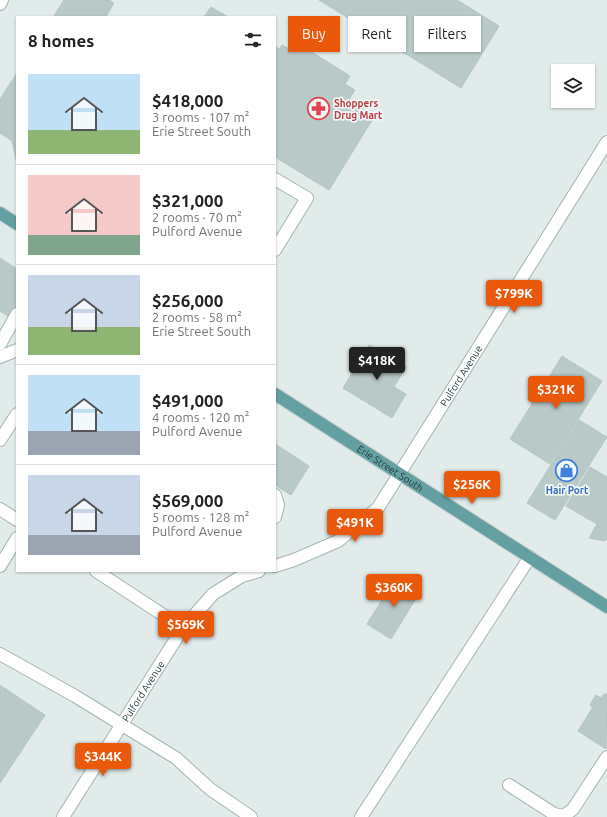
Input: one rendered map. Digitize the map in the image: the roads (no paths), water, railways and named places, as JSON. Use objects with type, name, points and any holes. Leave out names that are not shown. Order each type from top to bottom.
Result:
[{"type":"main road","points":[[0,213],[16,223]]},
{"type":"main road","name":"Erie Street South","points":[[276,395],[401,473],[607,607]]},
{"type":"street","points":[[0,4],[2,0]]},
{"type":"street","name":"Pulford Avenue","points":[[276,566],[294,560],[338,541],[378,508],[607,142]]},
{"type":"street","points":[[276,180],[307,198],[276,248]]},
{"type":"street","points":[[0,344],[16,316]]},
{"type":"street","points":[[0,357],[16,350]]},
{"type":"street","points":[[0,440],[16,416]]},
{"type":"street","points":[[276,498],[278,505],[276,513]]},
{"type":"street","points":[[0,509],[16,519]]},
{"type":"street","points":[[0,566],[16,540]]},
{"type":"street","points":[[361,817],[530,557]]},
{"type":"street","points":[[98,572],[183,628]]},
{"type":"street","name":"Pulford Avenue","points":[[63,817],[183,628],[213,594],[242,576],[256,572]]},
{"type":"street","points":[[0,654],[123,724],[176,758],[210,789],[251,817]]},
{"type":"street","points":[[509,785],[554,814],[564,816],[573,809],[607,757]]},
{"type":"place","name":"Shoppers Drug Mart","points":[[318,109]]},
{"type":"place","name":"Hair Port","points":[[567,470]]}]
